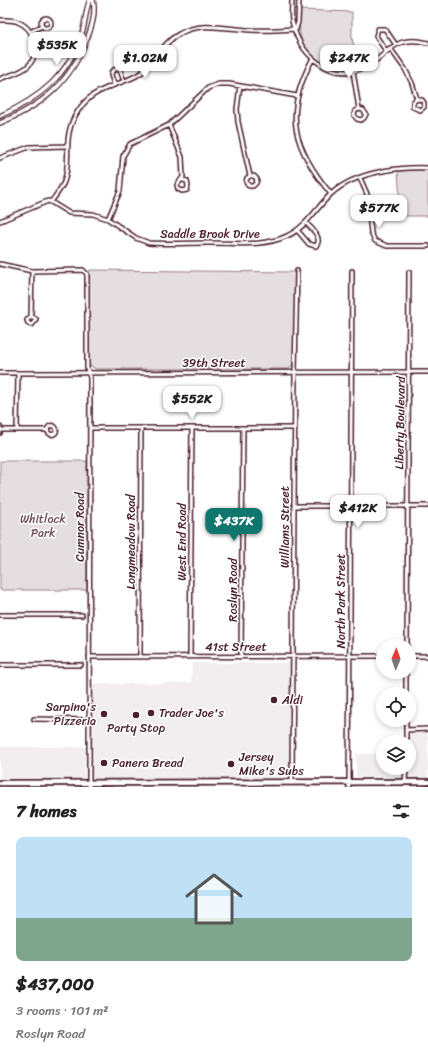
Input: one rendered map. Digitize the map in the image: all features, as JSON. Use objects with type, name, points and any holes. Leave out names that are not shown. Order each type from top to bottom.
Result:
[{"type":"main road","points":[[0,783],[89,785],[292,783],[349,785],[428,782]]},
{"type":"street","points":[[0,116],[34,99],[59,76],[76,51],[82,33],[87,6],[91,0]]},
{"type":"street","points":[[0,123],[38,104],[52,93],[64,80],[82,54],[89,35],[94,13],[91,0]]},
{"type":"street","points":[[292,0],[292,22],[302,46],[312,60],[319,65],[333,70],[353,71],[369,65],[386,50],[396,45],[411,41],[428,44]]},
{"type":"street","points":[[296,29],[298,22],[299,0]]},
{"type":"street","points":[[0,20],[20,22],[30,32],[35,45],[32,61],[21,71],[0,79]]},
{"type":"street","points":[[30,32],[42,26]]},
{"type":"street","points":[[0,221],[48,201],[51,202],[65,178],[66,146],[70,128],[78,110],[88,98],[102,89],[124,81],[146,69],[163,46],[174,37],[193,28],[209,26],[250,30],[296,29]]},
{"type":"street","points":[[386,50],[376,36],[378,29],[385,29],[396,45]]},
{"type":"street","points":[[390,48],[412,83],[417,99]]},
{"type":"street","points":[[312,60],[297,96],[295,122],[301,148],[312,171],[331,194]]},
{"type":"street","points":[[114,84],[111,75],[112,71],[116,69],[120,70],[124,81]]},
{"type":"street","points":[[353,71],[359,109]]},
{"type":"street","points":[[108,218],[120,191],[122,161],[126,149],[136,140],[169,125],[208,88],[222,84],[297,96]]},
{"type":"street","points":[[240,86],[237,115],[250,176]]},
{"type":"street","points":[[169,125],[182,157],[183,180]]},
{"type":"street","points":[[0,158],[29,147],[66,146]]},
{"type":"street","name":"Saddle Brook Drive","points":[[51,202],[67,212],[93,214],[108,218],[136,238],[155,243],[260,243],[282,239],[298,230],[331,194],[342,186],[360,178],[395,170],[428,168]]},
{"type":"street","points":[[360,178],[367,194],[372,233],[375,241],[387,246],[428,246]]},
{"type":"street","points":[[298,230],[309,244],[316,246],[319,242],[318,237],[306,223]]},
{"type":"street","points":[[0,264],[32,271],[31,316]]},
{"type":"street","name":"Cumnor Road","points":[[32,271],[83,270],[87,274],[87,368],[90,378],[89,785]]},
{"type":"street","name":"Williams Street","points":[[292,783],[294,428],[297,271]]},
{"type":"street","name":"North Park Street","points":[[349,785],[352,271]]},
{"type":"street","name":"Liberty Boulevard","points":[[407,639],[409,272]]},
{"type":"street","name":"39th Street","points":[[0,373],[428,372]]},
{"type":"street","points":[[18,373],[18,430]]},
{"type":"street","points":[[90,428],[294,428]]},
{"type":"street","name":"Longmeadow Road","points":[[140,656],[141,428]]},
{"type":"street","name":"West End Road","points":[[190,656],[192,428]]},
{"type":"street","name":"Roslyn Road","points":[[241,656],[243,428]]},
{"type":"street","points":[[0,430],[48,430]]},
{"type":"street","points":[[294,506],[428,506]]},
{"type":"street","points":[[0,615],[82,615]]},
{"type":"street","name":"41st Street","points":[[89,657],[376,656]]},
{"type":"street","points":[[416,656],[428,656]]},
{"type":"street","points":[[0,665],[81,665]]},
{"type":"street","points":[[34,719],[88,720]]},
{"type":"street","points":[[406,735],[406,730],[428,729]]},
{"type":"street","points":[[405,782],[406,775]]},
{"type":"shaded area","points":[[192,663],[293,663],[292,784],[88,784],[89,684],[191,683]]},
{"type":"shaded area","points":[[413,730],[428,730],[428,778],[412,778],[409,775],[416,775],[416,735],[410,735],[410,732]]},
{"type":"shaded area","points":[[0,747],[86,747],[85,776],[83,778],[0,778]]},
{"type":"shaded area","points":[[356,754],[376,754],[376,775],[404,775],[404,778],[356,777]]},
{"type":"green space","points":[[300,10],[352,12],[352,36],[357,67],[341,69],[332,67],[317,60],[311,55],[301,37]]},
{"type":"green space","points":[[428,169],[428,216],[401,216],[398,171]]},
{"type":"green space","points":[[90,270],[296,272],[295,361],[289,369],[96,369],[89,365]]},
{"type":"green space","name":"Whitlock Park","points":[[0,461],[87,461],[87,590],[0,590]]},
{"type":"place","name":"Aldi","points":[[274,700]]},
{"type":"place","name":"Trader Joe's","points":[[151,713]]},
{"type":"place","name":"Sarpino's Pizzeria","points":[[104,714]]},
{"type":"place","name":"Party Stop","points":[[136,715]]},
{"type":"place","name":"Panera Bread","points":[[104,763]]},
{"type":"place","name":"Jersey Mike's Subs","points":[[231,764]]}]
